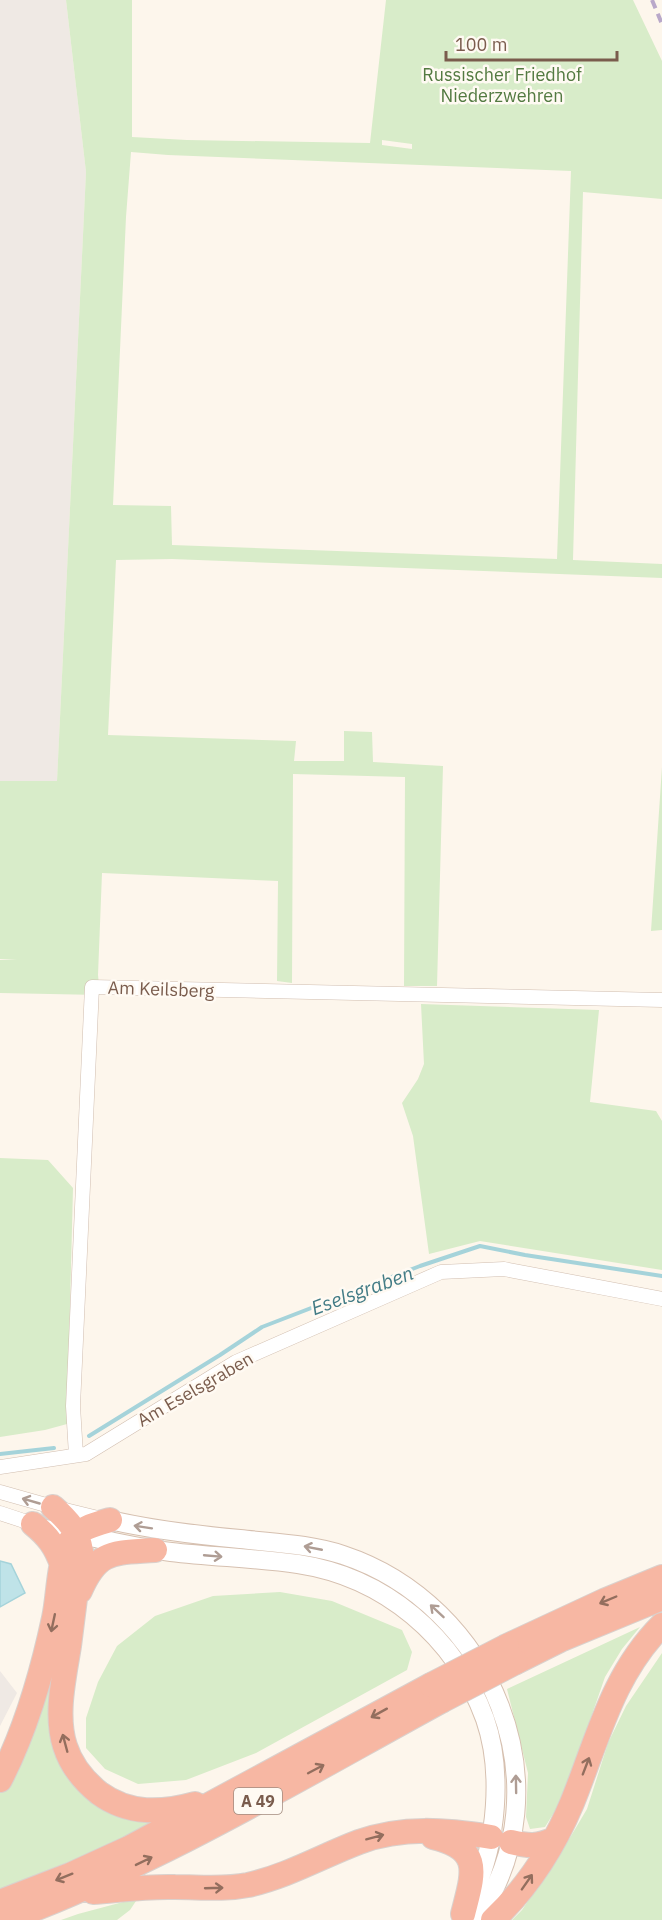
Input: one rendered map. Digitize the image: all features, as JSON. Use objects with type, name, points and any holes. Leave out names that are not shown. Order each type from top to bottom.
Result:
[{"type":"highway","points":[[53,1507],[73,1526],[81,1551],[63,1687],[61,1722],[65,1745],[80,1774],[94,1789],[111,1801],[152,1812],[175,1809],[229,1795]]},
{"type":"highway","points":[[0,1780],[24,1726],[43,1666],[66,1550],[71,1539],[85,1528],[110,1521]]},
{"type":"highway","points":[[33,1524],[48,1537],[59,1554],[62,1565]]},
{"type":"highway","points":[[75,1605],[88,1573],[101,1560],[116,1553],[155,1550]]},
{"type":"highway","name":"A 49","points":[[0,1902],[70,1875],[129,1848],[229,1795],[436,1693],[606,1600],[662,1578]]},
{"type":"highway","name":"A 49","points":[[511,1654],[560,1640],[662,1598]]},
{"type":"highway","points":[[493,1920],[522,1889],[554,1839],[571,1804],[614,1693],[636,1654],[662,1625]]},
{"type":"highway","name":"A 49","points":[[6,1920],[105,1880],[207,1830],[436,1693]]},
{"type":"highway","points":[[72,1894],[150,1887],[211,1889],[244,1886],[276,1878],[359,1842],[407,1831],[441,1830],[500,1839],[528,1846],[537,1846],[554,1839]]},
{"type":"highway","points":[[407,1831],[449,1841],[466,1854],[472,1872],[466,1918]]},
{"type":"main road","points":[[110,1521],[202,1536],[323,1550],[351,1558],[379,1570],[414,1591],[444,1618],[471,1650],[500,1706],[510,1738],[516,1769],[516,1804],[500,1839]]},
{"type":"main road","points":[[77,1534],[155,1550],[280,1562],[326,1570],[368,1586],[416,1617],[455,1660],[474,1692],[487,1725],[492,1746],[495,1807],[500,1839],[497,1884],[466,1918]]},
{"type":"street","name":"Am Keilsberg","points":[[76,1455],[73,1406],[92,987],[662,1000]]},
{"type":"street","name":"Am Eselsgraben","points":[[0,1467],[86,1454],[236,1362],[441,1272],[504,1269],[662,1299]]},
{"type":"street","points":[[0,1492],[110,1521]]},
{"type":"street","points":[[0,1513],[33,1524],[77,1534]]},
{"type":"shaded area","points":[[0,0],[66,0],[86,172],[57,781],[0,781]]},
{"type":"shaded area","points":[[0,1671],[17,1693],[0,1726]]},
{"type":"green space","name":"Russischer Friedhof Niederzwehren","points":[[66,0],[132,0],[132,137],[370,143],[386,0],[633,0],[662,61],[662,199],[583,192],[573,560],[662,564],[662,578],[172,559],[116,560],[108,735],[296,741],[294,761],[344,761],[344,731],[372,732],[373,762],[443,766],[437,986],[404,986],[405,777],[293,774],[292,983],[277,981],[278,881],[102,873],[98,975],[100,995],[0,993],[0,960],[17,960],[0,959],[0,781],[57,781],[86,172]],"holes":[[[382,140],[412,144],[412,149],[382,145]],[[131,152],[571,171],[557,559],[172,545],[171,506],[113,505]]]},
{"type":"green space","points":[[662,767],[662,930],[651,931]]},
{"type":"green space","points":[[421,1004],[599,1010],[590,1102],[656,1111],[662,1121],[662,1270],[480,1241],[429,1254],[413,1136],[402,1103],[418,1079],[424,1064]]},
{"type":"green space","points":[[0,1158],[48,1160],[73,1188],[67,1424],[0,1437]]},
{"type":"green space","points":[[280,1592],[332,1601],[402,1630],[412,1652],[407,1670],[256,1753],[186,1780],[138,1784],[105,1769],[86,1748],[86,1718],[98,1682],[117,1646],[155,1616],[213,1596]]},
{"type":"green space","points":[[640,1627],[622,1649],[605,1677],[563,1798],[545,1827],[530,1829],[526,1817],[528,1773],[507,1689]]},
{"type":"green space","points":[[51,1652],[62,1763],[162,1819],[86,1855],[0,1889],[0,1791]]},
{"type":"green space","points":[[662,1653],[662,1920],[512,1920],[522,1910],[587,1809],[608,1743],[626,1706]]},
{"type":"green space","points":[[138,1898],[130,1910],[117,1920],[61,1920],[78,1914]]},
{"type":"water","points":[[0,1561],[11,1564],[25,1593],[0,1607]]},
{"type":"waterway","name":"Eselsgraben","points":[[89,1436],[262,1327],[420,1266],[480,1246],[662,1276]]},
{"type":"waterway","name":"Eselsgraben","points":[[0,1454],[54,1448]]},
{"type":"railway","points":[[652,0],[662,24]]}]
